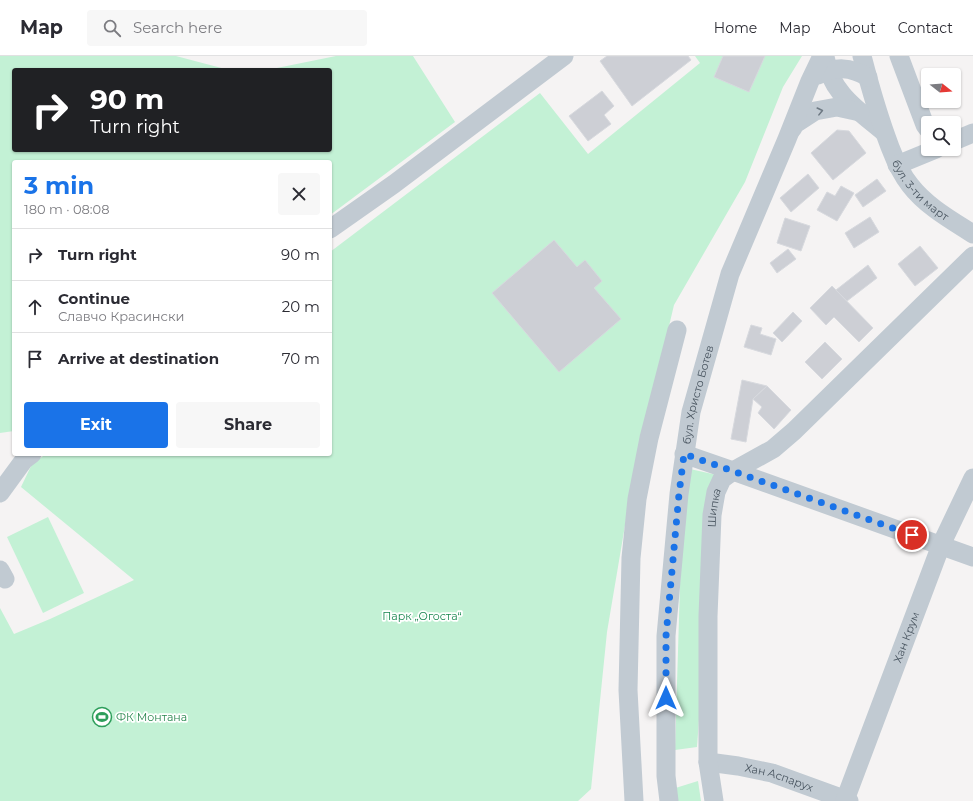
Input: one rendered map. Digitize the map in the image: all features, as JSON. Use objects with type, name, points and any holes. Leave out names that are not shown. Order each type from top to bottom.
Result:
[{"type":"street","points":[[332,228],[394,184],[564,56]]},
{"type":"street","name":"бул. 3-ти март","points":[[862,56],[884,132],[898,165],[909,185],[926,202],[973,234]]},
{"type":"street","points":[[899,56],[922,116]]},
{"type":"street","points":[[825,61],[838,68],[858,72],[868,77]]},
{"type":"street","name":"бул. 3-ти март","points":[[825,61],[835,86],[846,100],[884,132]]},
{"type":"street","name":"бул. Христо Ботев","points":[[670,801],[666,776],[666,636],[679,494],[691,412],[730,274],[810,81],[825,61]]},
{"type":"street","points":[[789,133],[795,124],[815,112],[837,107],[860,112]]},
{"type":"street","points":[[961,138],[973,133]]},
{"type":"street","points":[[898,165],[921,155]]},
{"type":"street","name":"Шипка","points":[[714,801],[708,762],[708,616],[712,515],[716,492],[722,479],[733,471],[773,449],[794,431],[973,256]]},
{"type":"street","points":[[634,801],[628,690],[631,558],[637,499],[649,438],[677,330]]},
{"type":"street","points":[[684,454],[973,557]]},
{"type":"street","points":[[0,493],[24,460],[29,456]]},
{"type":"street","name":"Хан Крум","points":[[847,800],[941,545],[973,478]]},
{"type":"street","name":"Хан Аспарух","points":[[708,762],[772,773],[847,800]]},
{"type":"green space","points":[[0,56],[176,56],[221,68],[12,68],[12,152],[332,152],[332,68],[277,68],[336,56],[413,56],[455,122],[332,214],[332,160],[12,160],[12,431],[0,433]]},
{"type":"green space","name":"Парк „Огоста“","points":[[695,56],[802,56],[783,87],[745,182],[674,305],[633,478],[607,632],[591,789],[578,801],[0,801],[0,608],[14,634],[134,580],[21,487],[32,464],[43,456],[332,456],[332,250],[540,93],[588,154],[700,63]]},
{"type":"green space","points":[[690,469],[717,475],[697,747],[675,750],[682,519]]},
{"type":"green space","points":[[48,517],[84,593],[43,613],[7,537]]},
{"type":"green space","points":[[698,781],[701,801],[671,801],[669,790]]},
{"type":"building","points":[[607,56],[688,56],[691,60],[632,106],[600,61]]},
{"type":"building","points":[[723,56],[765,56],[749,92],[714,77]]},
{"type":"building","points":[[602,91],[614,106],[604,115],[611,124],[588,141],[569,116]]},
{"type":"building","points":[[837,130],[849,131],[866,153],[833,180],[811,153]]},
{"type":"building","points":[[808,174],[819,188],[791,212],[780,198]]},
{"type":"building","points":[[877,179],[886,191],[863,207],[855,195]]},
{"type":"building","points":[[841,186],[854,193],[837,221],[817,210],[827,192],[835,196]]},
{"type":"building","points":[[870,217],[879,232],[854,248],[845,233]]},
{"type":"building","points":[[785,218],[810,226],[801,251],[777,243]]},
{"type":"building","points":[[554,240],[577,267],[585,260],[602,281],[594,288],[621,319],[559,372],[492,293]]},
{"type":"building","points":[[920,246],[938,268],[915,286],[898,264]]},
{"type":"building","points":[[788,249],[796,259],[777,273],[770,263]]},
{"type":"building","points":[[868,265],[877,278],[847,301],[836,290]]},
{"type":"building","points":[[832,286],[873,328],[859,342],[834,317],[826,325],[810,308]]},
{"type":"building","points":[[793,312],[802,321],[782,342],[773,333]]},
{"type":"building","points":[[751,325],[762,328],[760,334],[776,339],[771,355],[744,347]]},
{"type":"building","points":[[825,342],[842,359],[822,379],[805,362]]},
{"type":"building","points":[[742,380],[767,386],[753,399],[746,442],[731,439]]},
{"type":"building","points":[[767,386],[791,410],[774,429],[758,413],[762,407],[753,399]]},
{"type":"place","name":"ФК Монтана","points":[[102,717]]},
{"type":"route","points":[[666,698],[666,636],[684,454],[912,535]]}]
